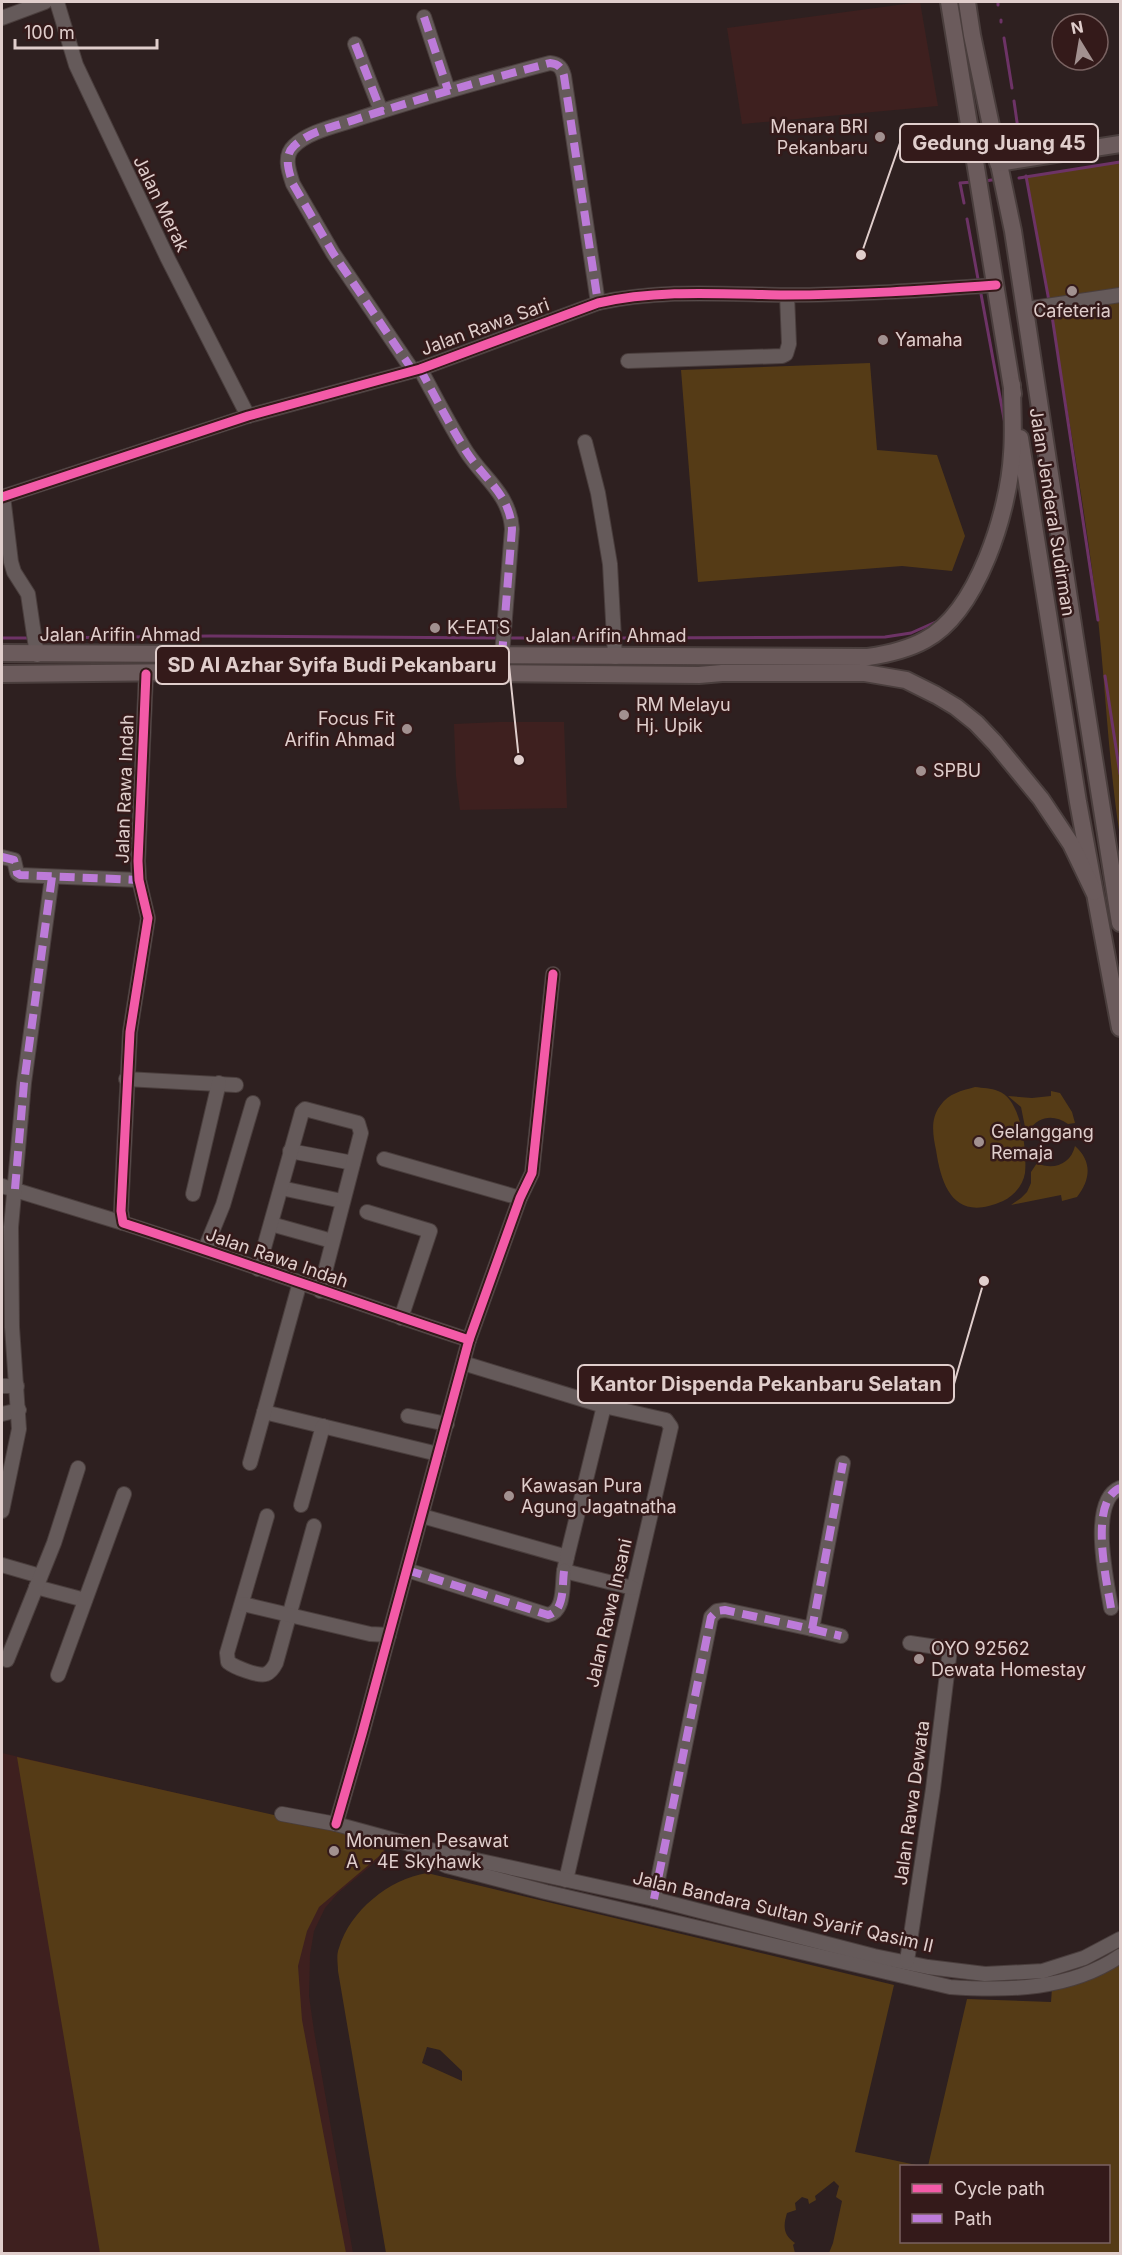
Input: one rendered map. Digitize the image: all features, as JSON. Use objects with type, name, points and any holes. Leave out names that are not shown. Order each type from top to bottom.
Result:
[{"type":"main road","name":"Jalan Jenderal Sudirman","points":[[950,2],[1094,892],[1120,1028]]},
{"type":"main road","name":"Jalan Jenderal Sudirman","points":[[967,2],[1013,231],[1026,309],[1120,923]]},
{"type":"main road","points":[[999,163],[1120,144]]},
{"type":"main road","name":"Jalan Arifin Ahmad","points":[[2,653],[37,655],[868,657],[897,652],[932,636],[952,619],[973,590],[994,537],[1010,474],[1012,385]]},
{"type":"main road","points":[[1053,641],[1075,638]]},
{"type":"main road","points":[[353,672],[354,654]]},
{"type":"main road","points":[[1058,673],[1080,670]]},
{"type":"main road","name":"Jalan Arifin Ahmad","points":[[2,674],[146,678],[353,672],[699,675],[722,673],[865,674],[906,680],[956,707],[995,743],[1051,813],[1071,844],[1094,892]]},
{"type":"street","points":[[2,18],[45,2]]},
{"type":"street","name":"Jalan Merak","points":[[57,2],[79,74],[167,257],[248,416]]},
{"type":"street","points":[[424,16],[448,90]]},
{"type":"street","points":[[355,44],[381,111]]},
{"type":"street","points":[[502,656],[512,529],[510,514],[496,486],[483,475],[466,452],[417,370],[333,253],[303,203],[288,172],[289,152],[303,139],[381,111],[448,90],[550,63],[560,66],[564,76],[598,303]]},
{"type":"street","name":"Jalan Rawa Sari","points":[[2,496],[248,416],[417,370],[598,303],[623,297],[660,293],[788,295],[897,292],[996,285]]},
{"type":"street","points":[[628,361],[783,356],[789,344],[788,295]]},
{"type":"street","points":[[1026,309],[1120,295]]},
{"type":"street","points":[[585,442],[598,494],[610,564],[615,657]]},
{"type":"street","points":[[2,496],[10,562],[28,594],[37,655]]},
{"type":"street","name":"Jalan Rawa Indah","points":[[146,678],[138,852],[139,880],[148,918],[132,1009],[126,1079],[121,1211],[123,1223],[469,1340]]},
{"type":"street","points":[[2,857],[14,860],[19,875],[139,880]]},
{"type":"street","points":[[2,1510],[17,1440],[19,1410],[7,1327],[12,1227],[8,1187],[52,877]]},
{"type":"street","points":[[336,1824],[469,1340],[520,1198],[532,1173],[553,974]]},
{"type":"street","points":[[126,1079],[236,1085]]},
{"type":"street","points":[[193,1194],[219,1083]]},
{"type":"street","points":[[205,1249],[223,1205],[253,1103]]},
{"type":"street","points":[[258,1269],[300,1115],[305,1109],[358,1123],[361,1133],[320,1291]]},
{"type":"street","points":[[290,1151],[353,1163]]},
{"type":"street","points":[[384,1159],[520,1198]]},
{"type":"street","points":[[8,1187],[123,1223]]},
{"type":"street","points":[[281,1188],[342,1201]]},
{"type":"street","points":[[367,1212],[430,1231],[402,1318]]},
{"type":"street","points":[[271,1224],[332,1241]]},
{"type":"street","points":[[250,1463],[300,1282]]},
{"type":"street","name":"Jalan Rawa Insani","points":[[463,1363],[604,1406],[666,1420],[671,1427],[566,1881]]},
{"type":"street","points":[[2,1386],[17,1386]]},
{"type":"street","points":[[406,1570],[548,1615],[555,1613],[559,1607],[567,1557],[604,1406]]},
{"type":"street","points":[[2,1414],[19,1410]]},
{"type":"street","points":[[264,1412],[438,1454]]},
{"type":"street","points":[[408,1416],[447,1424]]},
{"type":"street","points":[[301,1505],[322,1426]]},
{"type":"street","points":[[812,1629],[843,1462]]},
{"type":"street","points":[[7,1660],[54,1543],[78,1468]]},
{"type":"street","points":[[1111,1608],[1101,1539],[1106,1502],[1113,1492],[1120,1488]]},
{"type":"street","points":[[58,1675],[124,1494]]},
{"type":"street","points":[[267,1516],[227,1658],[234,1667],[262,1675],[270,1672],[276,1663],[315,1526]]},
{"type":"street","points":[[422,1516],[567,1557]]},
{"type":"street","points":[[2,1565],[85,1600]]},
{"type":"street","points":[[564,1571],[633,1588]]},
{"type":"street","points":[[243,1604],[370,1634],[389,1635]]},
{"type":"street","points":[[654,1899],[711,1617],[717,1611],[725,1610],[841,1636]]},
{"type":"street","name":"Jalan Rawa Dewata","points":[[907,1962],[933,1789],[950,1649],[910,1643]]},
{"type":"street","points":[[282,1814],[336,1824],[396,1840]]},
{"type":"street","name":"Jalan Bandara Sultan Syarif Qasim II","points":[[396,1840],[566,1881],[654,1899],[874,1956],[928,1967],[985,1974],[1031,1973],[1084,1958],[1120,1939]]},
{"type":"street","name":"Jalan Bandara Sultan Syarif Qasim II","points":[[396,1840],[427,1858],[447,1866],[546,1892],[950,1987],[999,1990],[1046,1985],[1091,1972],[1120,1956]]},
{"type":"street","points":[[820,1957],[823,1942]]},
{"type":"shaded area","points":[[920,2],[938,106],[742,124],[727,28]]},
{"type":"shaded area","points":[[1120,162],[1120,837],[1098,616],[1087,533],[1026,176]]},
{"type":"shaded area","points":[[870,363],[877,450],[937,455],[965,536],[952,571],[902,566],[698,582],[681,370]]},
{"type":"shaded area","points":[[564,722],[567,808],[460,810],[454,724]]},
{"type":"shaded area","name":"Gelanggang Remaja","points":[[975,1087],[998,1091],[1013,1104],[1024,1140],[1025,1173],[1022,1182],[1011,1196],[1003,1201],[974,1208],[963,1205],[947,1189],[939,1165],[933,1127],[937,1111],[947,1098]]},
{"type":"shaded area","points":[[1051,1091],[1060,1093],[1072,1112],[1075,1123],[1068,1124],[1047,1118],[1037,1122],[1029,1130],[1025,1127],[1021,1107],[1008,1096],[1032,1098],[1051,1096]]},
{"type":"shaded area","points":[[1075,1146],[1085,1158],[1088,1171],[1085,1184],[1077,1197],[1062,1201],[1061,1195],[1011,1205],[1027,1192],[1031,1183],[1031,1172],[1037,1163],[1049,1166],[1061,1164],[1070,1157]]},
{"type":"shaded area","points":[[2,1753],[372,1838],[384,1844],[385,1854],[338,1893],[325,1908],[314,1931],[310,1955],[309,1996],[314,2031],[353,2253],[2,2254]]},
{"type":"shaded area","points":[[17,1757],[380,1839],[384,1852],[319,1907],[307,1931],[298,1966],[302,2020],[346,2253],[100,2253]]},
{"type":"shaded area","points":[[427,1873],[894,1985],[855,2152],[916,2165],[900,2165],[900,2243],[1110,2243],[1110,2165],[928,2165],[967,1999],[1051,2002],[1052,1988],[1120,1961],[1120,2253],[829,2253],[842,2201],[836,2197],[839,2186],[834,2181],[815,2196],[816,2200],[809,2204],[808,2199],[802,2197],[795,2203],[796,2210],[787,2213],[785,2230],[788,2237],[795,2243],[793,2245],[795,2253],[386,2253],[337,1957],[344,1934],[352,1922],[373,1899],[399,1882]],"holes":[[[427,2047],[440,2050],[462,2071],[462,2081],[422,2063]]]},
{"type":"waterway","points":[[1004,38],[1012,88]]},
{"type":"waterway","points":[[1014,101],[1021,150]]},
{"type":"waterway","points":[[1019,178],[1120,162]]},
{"type":"waterway","points":[[1026,176],[1049,301]]},
{"type":"waterway","points":[[985,181],[998,179]]},
{"type":"waterway","points":[[964,203],[960,183],[972,182]]},
{"type":"waterway","points":[[967,219],[978,279]]},
{"type":"waterway","points":[[981,294],[1005,424]]},
{"type":"waterway","points":[[1052,316],[1098,620]]},
{"type":"waterway","points":[[622,638],[885,637],[911,633],[938,621]]},
{"type":"waterway","points":[[43,638],[210,636],[496,638]]},
{"type":"waterway","points":[[2,638],[27,638]]},
{"type":"waterway","points":[[512,638],[606,638]]},
{"type":"waterway","points":[[1105,676],[1120,774]]},
{"type":"marked path","points":[[424,17],[448,90]]},
{"type":"marked path","points":[[355,44],[381,111]]},
{"type":"marked path","points":[[413,371],[333,253],[293,184],[288,164],[289,154],[294,146],[307,136],[477,83],[550,63],[558,65],[564,76],[598,303]]},
{"type":"marked path","points":[[420,369],[460,441],[501,496],[510,517],[512,529],[502,655]]},
{"type":"marked path","points":[[2,857],[14,860],[17,873],[20,875],[139,880]]},
{"type":"marked path","points":[[15,1189],[24,1083],[52,877]]},
{"type":"marked path","points":[[654,1899],[711,1617],[717,1611],[725,1610],[812,1629],[843,1463]]},
{"type":"marked path","points":[[1111,1608],[1104,1562],[1102,1525],[1110,1496],[1120,1488]]},
{"type":"marked path","points":[[407,1570],[548,1615],[553,1613],[560,1603],[564,1571]]},
{"type":"marked path","points":[[812,1629],[841,1636]]},
{"type":"cycle path","points":[[2,497],[248,416],[420,369],[598,303],[667,294],[838,294],[996,285]]},
{"type":"cycle path","points":[[146,674],[138,861],[139,880],[148,918],[130,1032],[121,1211],[123,1223],[469,1340]]},
{"type":"cycle path","points":[[336,1824],[469,1340],[520,1198],[532,1173],[553,974]]},
{"type":"place","name":"Menara BRI Pekanbaru","points":[[880,137]]},
{"type":"place","name":"Gedung Juang 45","points":[[861,255]]},
{"type":"place","name":"Cafeteria","points":[[1072,291]]},
{"type":"place","name":"Yamaha","points":[[883,340]]},
{"type":"place","name":"K-EATS","points":[[435,628]]},
{"type":"place","name":"RM Melayu Hj. Upik","points":[[624,715]]},
{"type":"place","name":"Focus Fit Arifin Ahmad","points":[[407,729]]},
{"type":"place","name":"SD Al Azhar Syifa Budi Pekanbaru","points":[[519,760]]},
{"type":"place","name":"SPBU","points":[[921,771]]},
{"type":"place","name":"Gelanggang Remaja","points":[[979,1142]]},
{"type":"place","name":"Kantor Dispenda Pekanbaru Selatan","points":[[984,1281]]},
{"type":"place","name":"Kawasan Pura Agung Jagatnatha","points":[[509,1496]]},
{"type":"place","name":"OYO 92562 Dewata Homestay","points":[[919,1659]]},
{"type":"place","name":"Monumen Pesawat A - 4E Skyhawk","points":[[334,1851]]}]
